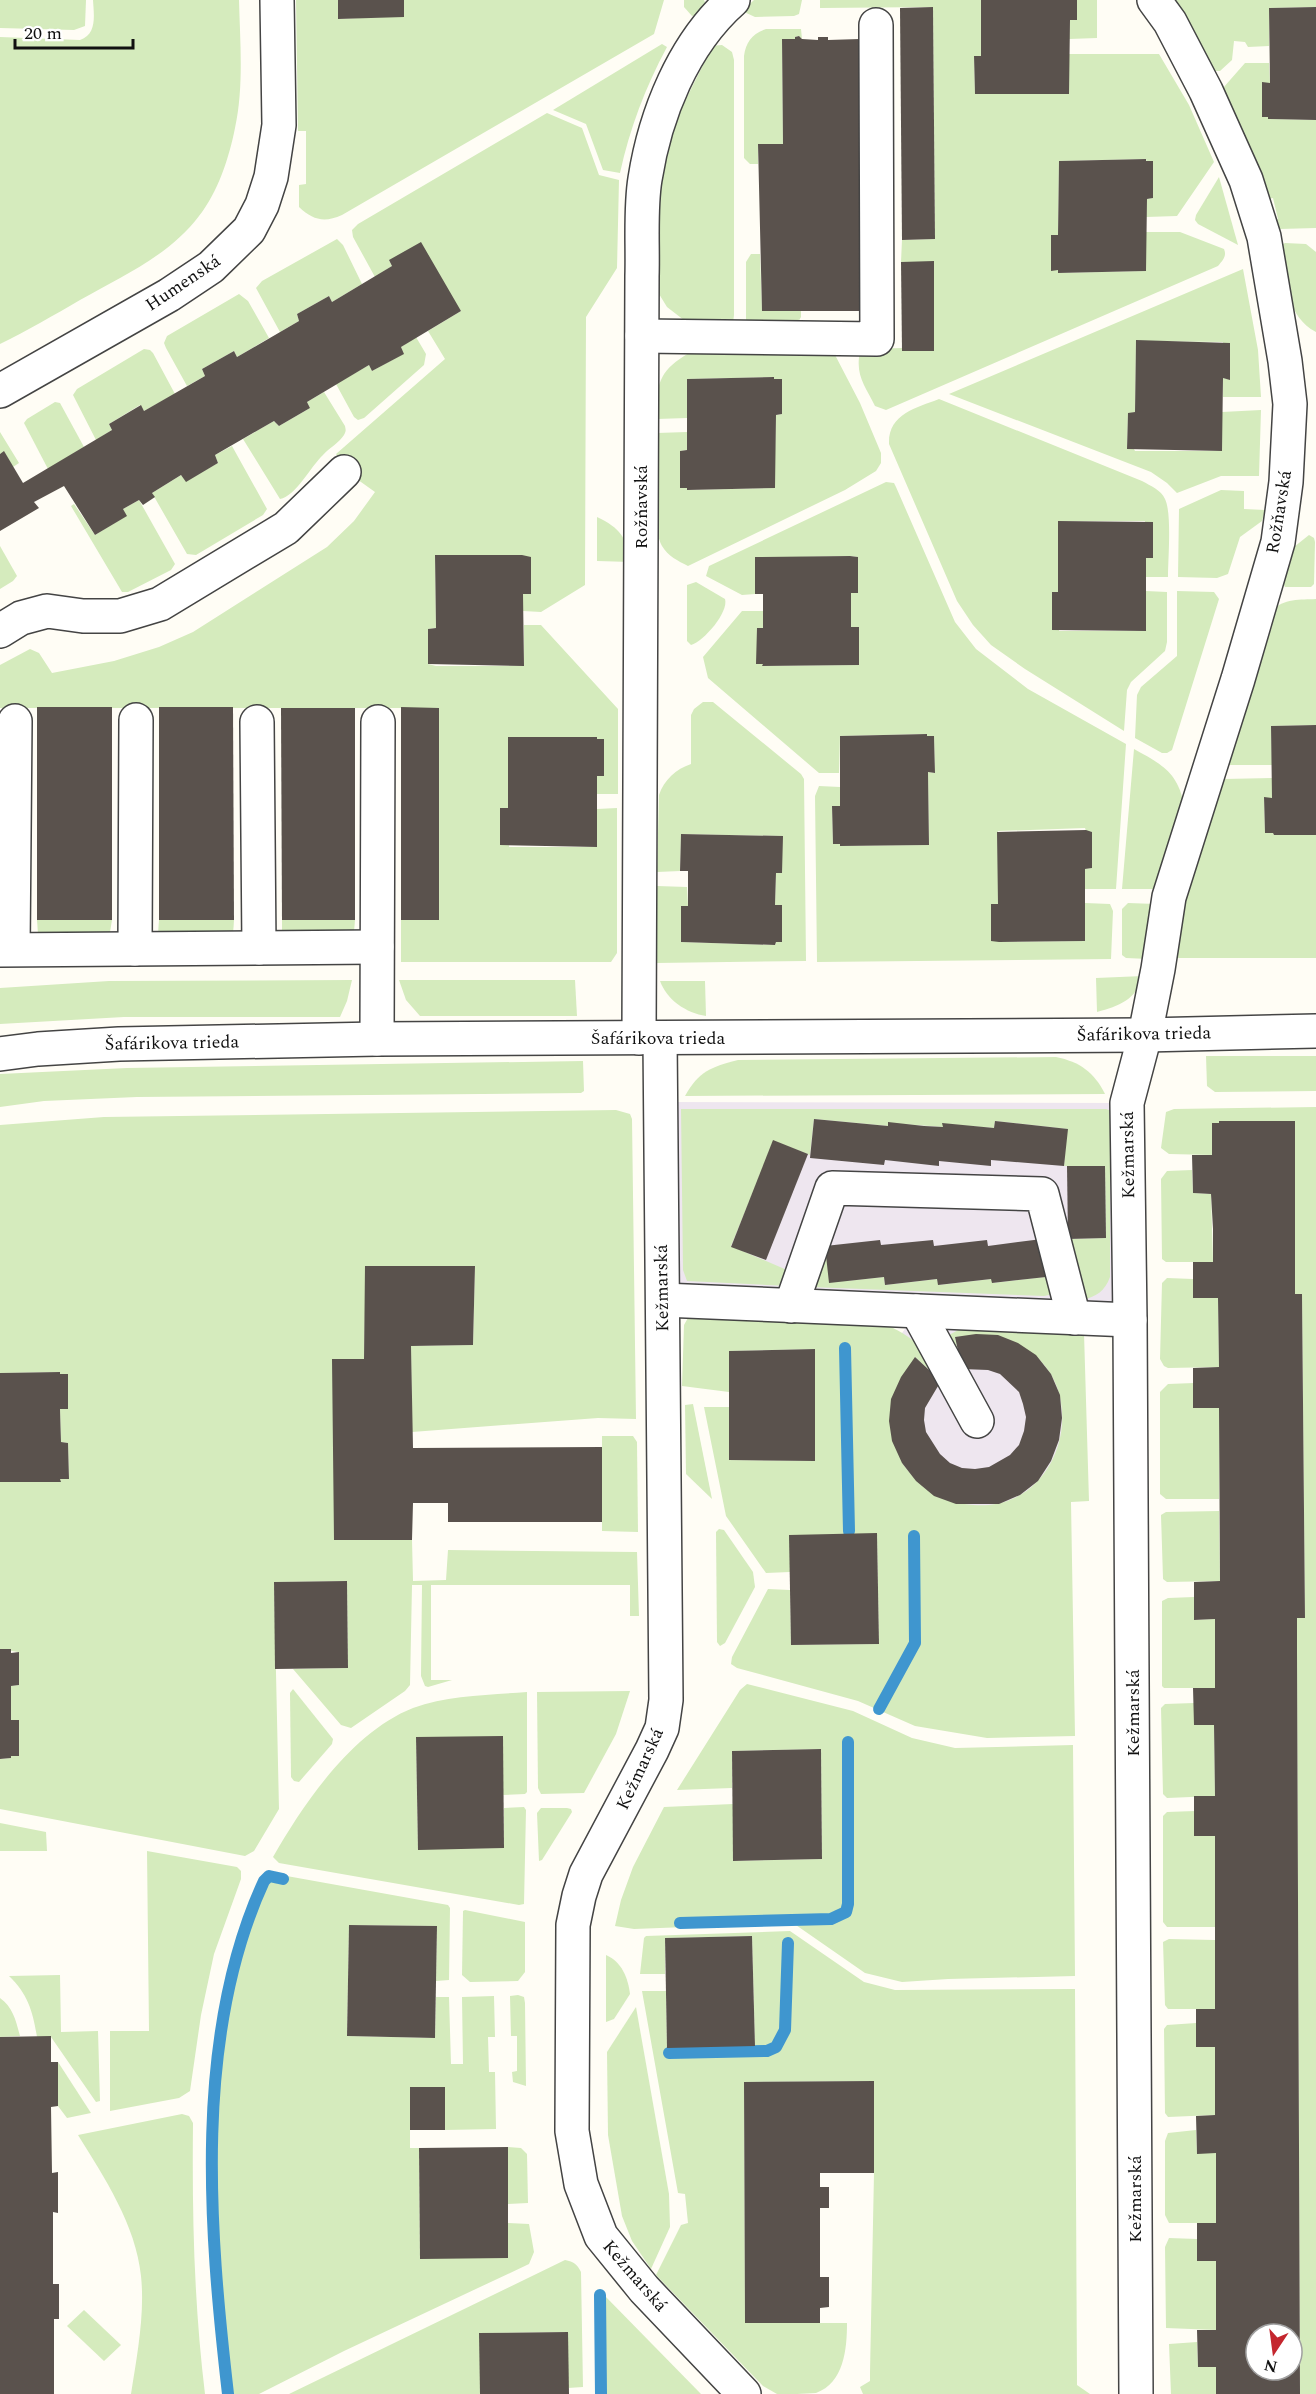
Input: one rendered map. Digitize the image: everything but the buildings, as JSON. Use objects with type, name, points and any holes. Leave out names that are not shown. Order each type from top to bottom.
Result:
[{"type":"street","name":"Humenská","points":[[0,391],[169,295],[211,267],[249,230],[262,205],[271,177],[277,142],[279,125],[277,0]]},
{"type":"street","name":"Rožňavská","points":[[650,1038],[642,336],[644,181],[656,129],[668,92],[687,58],[722,10],[733,0]]},
{"type":"street","name":"Rožňavská","points":[[1144,1035],[1158,969],[1169,897],[1238,679],[1278,542],[1287,482],[1290,404],[1284,350],[1264,237],[1246,180],[1206,91],[1170,22],[1154,0]]},
{"type":"street","points":[[642,336],[877,339],[876,25]]},
{"type":"street","points":[[0,631],[21,618],[47,611],[83,616],[111,616],[140,611],[160,604],[286,528],[344,472]]},
{"type":"street","points":[[135,949],[136,720]]},
{"type":"street","points":[[15,721],[7,949],[377,947]]},
{"type":"street","points":[[257,722],[258,948]]},
{"type":"street","points":[[377,1040],[378,722]]},
{"type":"street","name":"Šafárikova trieda","points":[[0,1054],[38,1049],[119,1044],[1144,1035],[1316,1031]]},
{"type":"street","name":"Kežmarská","points":[[1136,2394],[1127,1103],[1144,1035]]},
{"type":"street","name":"Kežmarská","points":[[650,1038],[663,1300],[666,1700],[662,1728],[627,1800],[586,1874],[579,1896],[573,1925],[572,2131],[581,2184],[601,2236],[644,2289],[744,2394]]},
{"type":"street","points":[[790,1306],[832,1188],[1042,1194],[1074,1318]]},
{"type":"street","points":[[663,1300],[1130,1320]]},
{"type":"street","points":[[917,1311],[976,1420]]},
{"type":"shaded area","points":[[661,1102],[1127,1103],[1130,1320],[1000,1315],[1077,1376],[1045,1509],[907,1511],[892,1347],[917,1312],[663,1300]]},
{"type":"green space","points":[[0,0],[86,0],[85,26],[74,30],[0,28]]},
{"type":"green space","points":[[93,0],[239,0],[240,96],[230,151],[217,186],[206,207],[174,242],[128,274],[0,344],[0,37],[80,40],[92,29]]},
{"type":"green space","points":[[296,0],[338,0],[339,19],[404,16],[404,0],[664,0],[654,34],[342,215],[330,219],[319,219],[299,207],[299,185],[306,184],[306,131],[298,131]]},
{"type":"green space","points":[[684,0],[704,0],[708,9],[692,16],[684,7]]},
{"type":"green space","points":[[754,0],[802,0],[799,14],[794,16],[755,17],[742,11]]},
{"type":"green space","points":[[820,0],[981,0],[981,56],[974,56],[975,94],[1069,94],[1069,54],[1159,54],[1189,105],[1214,162],[1177,216],[1146,217],[1147,199],[1153,198],[1146,159],[1059,161],[1058,235],[1051,235],[1051,270],[1058,270],[1059,273],[1146,271],[1146,232],[1180,232],[1224,249],[1223,260],[1218,266],[886,410],[875,406],[860,374],[860,352],[865,349],[902,348],[902,351],[934,351],[934,262],[901,262],[902,240],[935,239],[933,7],[820,8]]},
{"type":"green space","points":[[1077,0],[1097,0],[1097,38],[1069,39],[1070,20],[1077,20]]},
{"type":"green space","points":[[1173,0],[1316,0],[1316,7],[1269,8],[1269,46],[1248,47],[1245,42],[1234,41],[1232,60],[1220,71],[1215,71]]},
{"type":"green space","points":[[766,29],[801,29],[802,39],[799,36],[795,39],[782,39],[783,144],[758,144],[758,164],[750,164],[744,158],[744,56],[750,39]]},
{"type":"green space","points":[[662,44],[667,47],[639,109],[620,173],[603,170],[586,124],[553,110]]},
{"type":"green space","points":[[722,45],[732,52],[734,60],[734,315],[733,323],[689,324],[667,307],[656,289],[658,196],[666,151],[675,121],[705,61],[710,46]]},
{"type":"green space","points":[[1245,63],[1269,63],[1270,83],[1262,83],[1262,117],[1316,120],[1316,228],[1280,229],[1273,221],[1278,219],[1273,198],[1266,199],[1257,169],[1223,88]]},
{"type":"green space","points":[[547,113],[582,128],[599,175],[619,180],[617,268],[586,317],[585,585],[541,612],[523,611],[435,556],[436,628],[428,629],[428,664],[436,666],[524,666],[524,625],[541,625],[618,709],[618,794],[597,794],[597,776],[604,775],[604,739],[596,737],[508,737],[509,847],[596,847],[597,809],[617,808],[617,953],[611,962],[401,962],[401,920],[439,920],[439,708],[0,708],[0,665],[30,649],[39,653],[52,673],[114,661],[159,647],[193,632],[327,547],[354,521],[375,492],[354,477],[336,454],[445,359],[428,331],[461,311],[389,260],[392,266],[375,277],[353,237],[352,230],[358,224]]},
{"type":"green space","points":[[1219,177],[1238,245],[1198,224],[1195,220]]},
{"type":"green space","points":[[337,239],[343,245],[362,284],[332,302],[329,296],[297,314],[299,321],[280,332],[256,288],[262,281]]},
{"type":"green space","points":[[1285,243],[1306,244],[1316,252],[1316,332],[1298,316],[1288,294],[1281,245]]},
{"type":"green space","points":[[751,254],[760,254],[762,310],[801,311],[797,324],[748,324],[746,320],[746,262]]},
{"type":"green space","points":[[1243,269],[1258,350],[1261,397],[1223,397],[1223,378],[1229,379],[1223,342],[1136,341],[1135,412],[1128,414],[1127,449],[1135,451],[1222,451],[1222,412],[1261,410],[1259,476],[1221,476],[1177,493],[1151,472],[949,394]]},
{"type":"green space","points":[[239,294],[248,301],[269,338],[237,357],[234,351],[202,369],[205,376],[187,386],[164,343],[167,336]]},
{"type":"green space","points":[[416,337],[426,354],[424,365],[364,418],[358,420],[354,417],[336,384],[369,365],[372,371],[403,354],[401,347]]},
{"type":"green space","points":[[144,349],[153,353],[175,394],[144,411],[140,405],[109,424],[112,430],[96,440],[73,395],[77,389]]},
{"type":"green space","points":[[689,353],[834,353],[860,403],[881,453],[881,463],[876,471],[845,490],[688,566],[677,560],[667,553],[658,536],[655,508],[657,433],[687,432],[687,450],[680,451],[680,488],[688,490],[774,488],[776,415],[782,414],[782,379],[774,379],[774,377],[687,379],[687,418],[657,419],[657,397],[661,380],[671,366]]},
{"type":"green space","points":[[324,392],[345,426],[345,433],[325,452],[297,487],[286,497],[280,499],[243,439],[274,421],[279,426],[310,408],[307,402]]},
{"type":"green space","points":[[939,399],[1142,481],[1158,491],[1165,499],[1169,525],[1168,577],[1146,577],[1145,521],[1058,521],[1059,631],[1146,631],[1146,591],[1167,592],[1165,651],[1131,682],[1127,690],[1124,731],[991,645],[973,625],[957,601],[889,444],[890,434],[898,419],[913,409]]},
{"type":"green space","points":[[55,402],[60,403],[84,447],[48,469],[24,423]]},
{"type":"green space","points":[[0,432],[19,463],[13,467],[4,452],[0,454]]},
{"type":"green space","points":[[232,446],[267,509],[263,515],[196,555],[187,554],[152,493],[181,475],[186,481],[218,463],[215,455]]},
{"type":"green space","points":[[886,482],[894,483],[955,622],[976,649],[1028,689],[1126,744],[1116,889],[1085,889],[1085,869],[1092,868],[1092,832],[1086,831],[1085,828],[998,831],[998,904],[992,904],[999,942],[1085,941],[1085,903],[1110,904],[1113,911],[1111,959],[817,962],[815,796],[819,786],[840,787],[840,806],[832,807],[833,844],[840,844],[840,846],[929,845],[928,772],[935,773],[934,736],[926,734],[840,736],[839,773],[819,773],[708,678],[703,657],[742,611],[763,611],[763,628],[757,628],[757,664],[763,664],[763,666],[859,665],[859,627],[851,627],[851,593],[858,593],[858,557],[755,558],[755,594],[742,595],[706,576],[709,566]]},
{"type":"green space","points":[[1221,490],[1244,491],[1244,509],[1265,510],[1262,521],[1240,537],[1228,574],[1217,578],[1178,577],[1179,509]]},
{"type":"green space","points":[[139,500],[175,564],[171,570],[128,592],[122,592],[71,506],[74,504],[95,535],[126,516],[123,509]]},
{"type":"green space","points":[[597,517],[621,534],[631,562],[597,561]]},
{"type":"green space","points":[[1309,535],[1314,538],[1315,542],[1314,584],[1311,587],[1285,587],[1281,580],[1294,547]]},
{"type":"green space","points":[[0,546],[17,576],[0,589]]},
{"type":"green space","points":[[696,582],[725,599],[725,605],[714,625],[702,638],[691,645],[687,641],[687,585]]},
{"type":"green space","points":[[1177,591],[1214,592],[1219,599],[1172,750],[1162,753],[1135,738],[1137,695],[1141,687],[1177,656]]},
{"type":"green space","points":[[1316,599],[1316,725],[1271,726],[1272,765],[1226,765],[1272,611],[1287,602]]},
{"type":"green space","points":[[703,702],[713,702],[801,774],[804,779],[806,961],[656,963],[657,886],[687,887],[688,906],[681,906],[681,942],[775,945],[776,942],[782,942],[782,905],[775,905],[776,873],[782,872],[782,836],[681,834],[680,871],[657,872],[659,795],[671,776],[691,764],[691,715],[694,709]]},
{"type":"green space","points":[[1134,749],[1167,770],[1177,784],[1184,805],[1160,889],[1122,889]]},
{"type":"green space","points":[[1272,778],[1272,798],[1264,798],[1265,833],[1316,835],[1316,958],[1173,958],[1176,927],[1217,782],[1224,779]]},
{"type":"green space","points":[[1128,903],[1156,904],[1148,959],[1126,958],[1122,955],[1122,909]]},
{"type":"green space","points":[[37,920],[112,920],[110,932],[104,937],[38,934]]},
{"type":"green space","points":[[159,920],[234,920],[233,935],[158,934]]},
{"type":"green space","points":[[282,920],[355,920],[354,932],[282,933]]},
{"type":"green space","points":[[1143,976],[1136,991],[1126,1001],[1097,1012],[1096,978]]},
{"type":"green space","points":[[352,980],[340,1017],[124,1017],[0,1024],[0,988],[109,981]]},
{"type":"green space","points":[[399,980],[575,980],[577,1016],[420,1016],[406,1000]]},
{"type":"green space","points":[[660,981],[705,981],[706,1016],[678,1005],[667,994]]},
{"type":"green space","points":[[1206,1056],[1316,1056],[1316,1091],[1215,1092],[1207,1086]]},
{"type":"green space","points":[[1056,1057],[1085,1069],[1105,1094],[685,1096],[701,1075],[720,1065],[738,1060]]},
{"type":"green space","points":[[583,1061],[584,1091],[581,1093],[137,1097],[44,1101],[0,1107],[0,1074],[127,1068]]},
{"type":"green space","points":[[1316,1107],[1316,2394],[1300,2394],[1300,2382],[1304,2382],[1304,2322],[1300,2322],[1297,1618],[1305,1617],[1302,1295],[1295,1294],[1295,1121],[1220,1121],[1212,1155],[1169,1154],[1161,1148],[1166,1112],[1174,1109]]},
{"type":"green space","points":[[681,1109],[1109,1110],[1110,1277],[1099,1293],[1082,1300],[1068,1239],[1106,1238],[1105,1166],[1064,1166],[1067,1129],[995,1121],[994,1128],[943,1124],[943,1127],[888,1123],[888,1126],[814,1119],[810,1155],[774,1141],[731,1246],[794,1273],[787,1286],[687,1281],[683,1270]]},
{"type":"green space","points":[[616,1110],[630,1114],[632,1119],[636,1419],[598,1418],[412,1432],[411,1346],[473,1345],[475,1266],[366,1266],[364,1359],[412,1540],[413,1581],[446,1580],[448,1550],[637,1552],[639,1616],[630,1616],[630,1585],[431,1585],[431,1680],[452,1680],[428,1687],[425,1686],[421,1676],[422,1585],[412,1585],[410,1685],[405,1691],[351,1728],[341,1725],[293,1669],[348,1668],[347,1581],[274,1582],[279,1809],[254,1851],[245,1856],[0,1809],[0,1759],[19,1755],[19,1720],[11,1720],[11,1686],[19,1685],[18,1652],[0,1649],[0,1482],[60,1482],[60,1479],[69,1479],[68,1443],[61,1442],[60,1409],[68,1409],[68,1374],[60,1374],[60,1372],[0,1373],[0,1125],[104,1117]]},
{"type":"green space","points":[[1192,1170],[1193,1193],[1211,1194],[1213,1262],[1166,1262],[1162,1259],[1161,1179],[1167,1171]]},
{"type":"green space","points":[[825,1238],[846,1281],[884,1277],[885,1285],[937,1279],[939,1285],[991,1279],[993,1283],[1045,1277],[1042,1239],[1054,1294],[1044,1296],[810,1287]]},
{"type":"green space","points":[[1167,1278],[1193,1279],[1194,1298],[1218,1298],[1219,1367],[1168,1368],[1164,1366],[1160,1359],[1162,1283]]},
{"type":"green space","points":[[689,1316],[887,1325],[907,1336],[920,1347],[941,1381],[915,1357],[902,1463],[917,1481],[940,1498],[973,1505],[1011,1500],[1039,1480],[1056,1451],[1062,1418],[1056,1385],[1037,1357],[1003,1340],[955,1337],[962,1369],[949,1335],[962,1328],[1084,1333],[1089,1501],[1071,1502],[1075,1736],[987,1738],[915,1726],[858,1701],[737,1668],[731,1664],[732,1657],[768,1589],[790,1590],[791,1645],[879,1644],[877,1533],[790,1572],[766,1573],[726,1516],[704,1407],[729,1407],[729,1460],[815,1461],[815,1349],[730,1351],[729,1392],[682,1386],[684,1325]]},
{"type":"green space","points":[[1194,1383],[1219,1408],[1219,1499],[1166,1499],[1160,1494],[1160,1392],[1168,1384]]},
{"type":"green space","points":[[693,1404],[712,1499],[686,1474],[685,1405]]},
{"type":"green space","points":[[602,1436],[633,1436],[637,1442],[638,1532],[602,1531]]},
{"type":"green space","points":[[1219,1511],[1220,1581],[1167,1582],[1163,1579],[1161,1515],[1166,1512]]},
{"type":"green space","points":[[719,1529],[724,1530],[753,1572],[755,1587],[725,1643],[720,1646],[717,1642],[716,1532]]},
{"type":"green space","points":[[1194,1597],[1194,1620],[1215,1619],[1215,1688],[1164,1688],[1162,1686],[1162,1601],[1168,1598]]},
{"type":"green space","points":[[747,1684],[853,1711],[912,1738],[955,1748],[1073,1745],[1075,1976],[902,1982],[865,1973],[793,1923],[634,1929],[615,1926],[621,1900],[633,1867],[664,1807],[733,1804],[734,1861],[822,1859],[821,1749],[732,1751],[732,1788],[677,1790],[740,1690]]},
{"type":"green space","points":[[293,1689],[333,1739],[332,1744],[299,1782],[294,1781],[291,1777],[290,1693]]},
{"type":"green space","points":[[630,1691],[616,1734],[584,1793],[541,1794],[538,1788],[537,1692]]},
{"type":"green space","points":[[527,1692],[527,1792],[525,1794],[503,1795],[416,1738],[418,1849],[504,1848],[504,1808],[524,1807],[526,1810],[524,1904],[519,1905],[279,1863],[273,1857],[299,1814],[332,1771],[350,1751],[391,1719],[413,1708],[441,1700]]},
{"type":"green space","points":[[1194,1703],[1195,1725],[1214,1725],[1215,1796],[1167,1798],[1163,1794],[1161,1708],[1165,1704]]},
{"type":"green space","points":[[541,1808],[567,1808],[572,1812],[542,1860],[539,1861],[537,1813]]},
{"type":"green space","points":[[1195,1811],[1194,1836],[1215,1836],[1215,1927],[1167,1927],[1163,1922],[1163,1816],[1167,1812]]},
{"type":"green space","points":[[0,1823],[46,1832],[47,1851],[0,1851]]},
{"type":"green space","points":[[147,1851],[237,1867],[241,1871],[241,1879],[214,1954],[201,2015],[190,2091],[179,2098],[110,2111],[110,2031],[149,2031]]},
{"type":"green space","points":[[270,1873],[448,1905],[450,1908],[449,1980],[436,1981],[437,1926],[349,1925],[347,2036],[435,2038],[436,1997],[449,1997],[451,2064],[463,2064],[462,1997],[494,1996],[495,2037],[488,2037],[489,2072],[495,2072],[496,2129],[445,2130],[445,2087],[410,2087],[410,2148],[419,2148],[420,2258],[508,2258],[508,2223],[529,2224],[534,2252],[529,2264],[344,2351],[259,2394],[225,2394],[211,2218],[211,2097],[217,2038],[228,1980],[254,1896],[260,1883]]},
{"type":"green space","points":[[463,1911],[525,1922],[525,1972],[518,1981],[470,1982],[462,1975]]},
{"type":"green space","points":[[790,1931],[864,1982],[895,1990],[1075,1989],[1077,2385],[1090,2394],[863,2394],[860,2387],[870,2381],[874,2081],[744,2082],[745,2323],[847,2323],[845,2354],[833,2382],[816,2393],[777,2394],[763,2386],[656,2275],[681,2225],[688,2223],[685,2194],[678,2193],[642,1991],[666,1991],[667,2048],[755,2046],[752,1936],[665,1938],[665,1974],[640,1974],[644,1938],[646,1936]]},
{"type":"green space","points":[[1169,1939],[1215,1940],[1215,2009],[1168,2009],[1165,2005],[1163,1942]]},
{"type":"green space","points":[[606,1955],[612,1958],[623,1971],[630,1994],[614,2019],[606,2022]]},
{"type":"green space","points":[[60,1975],[61,2032],[98,2031],[100,2101],[96,2102],[51,2037],[37,2037],[29,2004],[9,1976]]},
{"type":"green space","points":[[510,1996],[524,1997],[525,2003],[526,2086],[513,2082],[512,2072],[517,2071],[517,2036],[511,2036]]},
{"type":"green space","points":[[0,1998],[11,2010],[20,2036],[0,2037]]},
{"type":"green space","points":[[636,2007],[669,2194],[670,2227],[651,2269],[632,2241],[622,2216],[608,2135],[607,2052]]},
{"type":"green space","points":[[1196,2023],[1196,2047],[1215,2047],[1215,2115],[1168,2117],[1165,2113],[1164,2029],[1167,2025]]},
{"type":"green space","points":[[58,2062],[91,2113],[67,2118],[58,2106]]},
{"type":"green space","points":[[182,2114],[189,2116],[193,2123],[194,2259],[205,2394],[131,2394],[142,2305],[138,2257],[126,2220],[78,2135]]},
{"type":"green space","points":[[1196,2130],[1197,2153],[1216,2153],[1216,2223],[1169,2223],[1165,2215],[1165,2141],[1168,2133]]},
{"type":"green space","points":[[508,2147],[521,2148],[527,2154],[528,2203],[508,2204]]},
{"type":"green space","points":[[1169,2238],[1197,2239],[1197,2261],[1216,2261],[1216,2330],[1166,2328],[1165,2247]]},
{"type":"green space","points":[[565,2260],[575,2264],[581,2272],[583,2387],[568,2388],[567,2332],[480,2333],[480,2394],[289,2394]]},
{"type":"green space","points":[[597,2295],[604,2295],[701,2394],[597,2394]]},
{"type":"green space","points":[[84,2310],[121,2345],[104,2361],[67,2326]]},
{"type":"green space","points":[[1197,2342],[1198,2367],[1216,2367],[1216,2394],[1171,2394],[1169,2344]]},
{"type":"waterway","points":[[845,1348],[849,1531]]},
{"type":"waterway","points":[[879,1709],[915,1643],[914,1536]]},
{"type":"waterway","points":[[680,1923],[831,1919],[846,1912],[848,1904],[848,1742]]},
{"type":"waterway","points":[[228,2394],[212,2200],[212,2133],[216,2067],[226,2003],[241,1940],[264,1881],[269,1876],[283,1879]]},
{"type":"waterway","points":[[669,2053],[767,2051],[776,2047],[785,2030],[788,1943]]},
{"type":"waterway","points":[[600,2295],[601,2394]]}]
